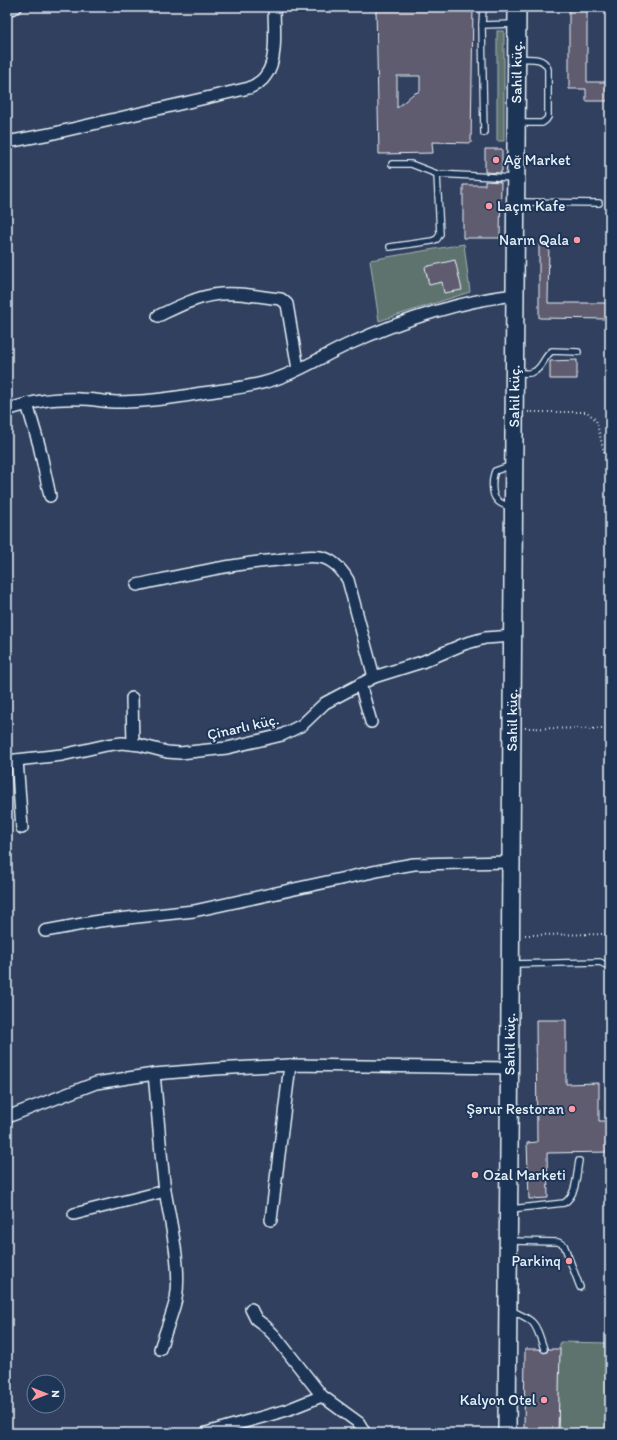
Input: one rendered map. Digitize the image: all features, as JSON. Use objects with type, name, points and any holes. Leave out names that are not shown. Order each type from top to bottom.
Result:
[{"type":"main road","name":"Sahil küç.","points":[[507,1433],[517,15]]},
{"type":"street","points":[[7,10],[16,7]]},
{"type":"street","points":[[7,142],[73,129],[249,88],[258,84],[267,75],[272,61],[274,7]]},
{"type":"street","points":[[158,316],[192,301],[213,295],[235,294],[282,299],[287,304],[298,369]]},
{"type":"street","points":[[7,410],[52,398],[116,402],[168,398],[263,383],[298,369],[322,356],[397,324],[479,300],[515,295]]},
{"type":"street","points":[[27,404],[39,446],[50,496]]},
{"type":"street","points":[[137,585],[249,563],[322,557],[342,571],[348,580],[374,678]]},
{"type":"street","name":"Çinarlı küç.","points":[[12,760],[62,755],[107,745],[133,744],[167,752],[180,753],[227,748],[282,735],[302,725],[325,703],[374,678],[422,662],[464,644],[486,638],[513,636]]},
{"type":"street","points":[[360,684],[371,722]]},
{"type":"street","points":[[132,698],[133,744]]},
{"type":"street","points":[[12,760],[22,828]]},
{"type":"street","points":[[45,931],[99,921],[194,910],[414,864],[511,862]]},
{"type":"street","points":[[7,1117],[96,1083],[154,1074],[215,1068],[290,1065],[510,1068]]},
{"type":"street","points":[[271,1220],[290,1065]]},
{"type":"street","points":[[154,1074],[165,1191],[174,1243],[177,1274],[176,1298],[160,1349]]},
{"type":"street","points":[[74,1214],[165,1191]]},
{"type":"street","points":[[251,1309],[256,1320],[265,1326],[275,1336],[322,1396],[359,1423],[365,1433]]},
{"type":"street","points":[[206,1433],[287,1410],[322,1396]]},
{"type":"lane","points":[[483,7],[484,133]]},
{"type":"lane","points":[[482,25],[517,15]]},
{"type":"lane","points":[[516,123],[542,123],[546,120],[548,110],[548,69],[546,64],[539,59],[517,59]]},
{"type":"lane","points":[[392,164],[411,164],[437,174],[516,178]]},
{"type":"lane","points":[[390,247],[432,242],[437,239],[440,234],[437,174]]},
{"type":"lane","points":[[516,202],[599,203]]},
{"type":"lane","points":[[515,372],[532,373],[552,351],[578,352]]},
{"type":"lane","points":[[510,964],[600,962],[610,967]]},
{"type":"lane","points":[[508,1209],[564,1203],[569,1200],[573,1194],[579,1161]]},
{"type":"lane","points":[[508,1240],[558,1242],[564,1245],[580,1286]]},
{"type":"lane","points":[[508,1309],[527,1317],[532,1321],[537,1328],[544,1349]]},
{"type":"path","points":[[514,412],[588,412],[596,420],[610,476]]},
{"type":"path","points":[[512,727],[610,729]]},
{"type":"path","points":[[510,935],[610,934]]},
{"type":"green space","points":[[497,31],[504,31],[504,141],[497,141]]},
{"type":"green space","points":[[464,244],[470,292],[379,321],[370,260]]},
{"type":"green space","points":[[560,1342],[610,1343],[610,1433],[558,1433]]},
{"type":"building","points":[[473,7],[471,143],[432,142],[433,153],[379,154],[376,8]],"holes":[[[397,76],[420,76],[420,91],[413,94],[397,108]]]},
{"type":"building","points":[[569,7],[587,7],[587,82],[610,82],[610,101],[586,101],[586,89],[569,89]]},
{"type":"building","points":[[485,149],[502,149],[501,173],[485,172]]},
{"type":"building","points":[[485,181],[501,182],[500,238],[463,238],[463,185],[485,185]]},
{"type":"building","points":[[539,244],[549,244],[548,303],[610,303],[610,319],[539,318]]},
{"type":"building","points":[[455,260],[462,290],[444,293],[442,282],[429,285],[425,267]]},
{"type":"building","points":[[577,360],[577,379],[550,379],[550,361]]},
{"type":"building","points":[[536,1020],[566,1020],[566,1084],[599,1083],[599,1121],[610,1121],[610,1152],[547,1153],[548,1198],[529,1199],[527,1143],[537,1142]]},
{"type":"building","points":[[525,1349],[539,1349],[544,1353],[547,1352],[548,1349],[560,1349],[558,1433],[524,1433]]},
{"type":"place","name":"Ağ Market","points":[[496,160]]},
{"type":"place","name":"Laçın Kafe","points":[[489,206]]},
{"type":"place","name":"Narın Qala","points":[[577,240]]},
{"type":"place","name":"Şərur Restoran","points":[[572,1109]]},
{"type":"place","name":"Ozal Marketi","points":[[475,1175]]},
{"type":"place","name":"Parkinq","points":[[569,1261]]},
{"type":"place","name":"Kalyon Otel","points":[[544,1400]]}]
